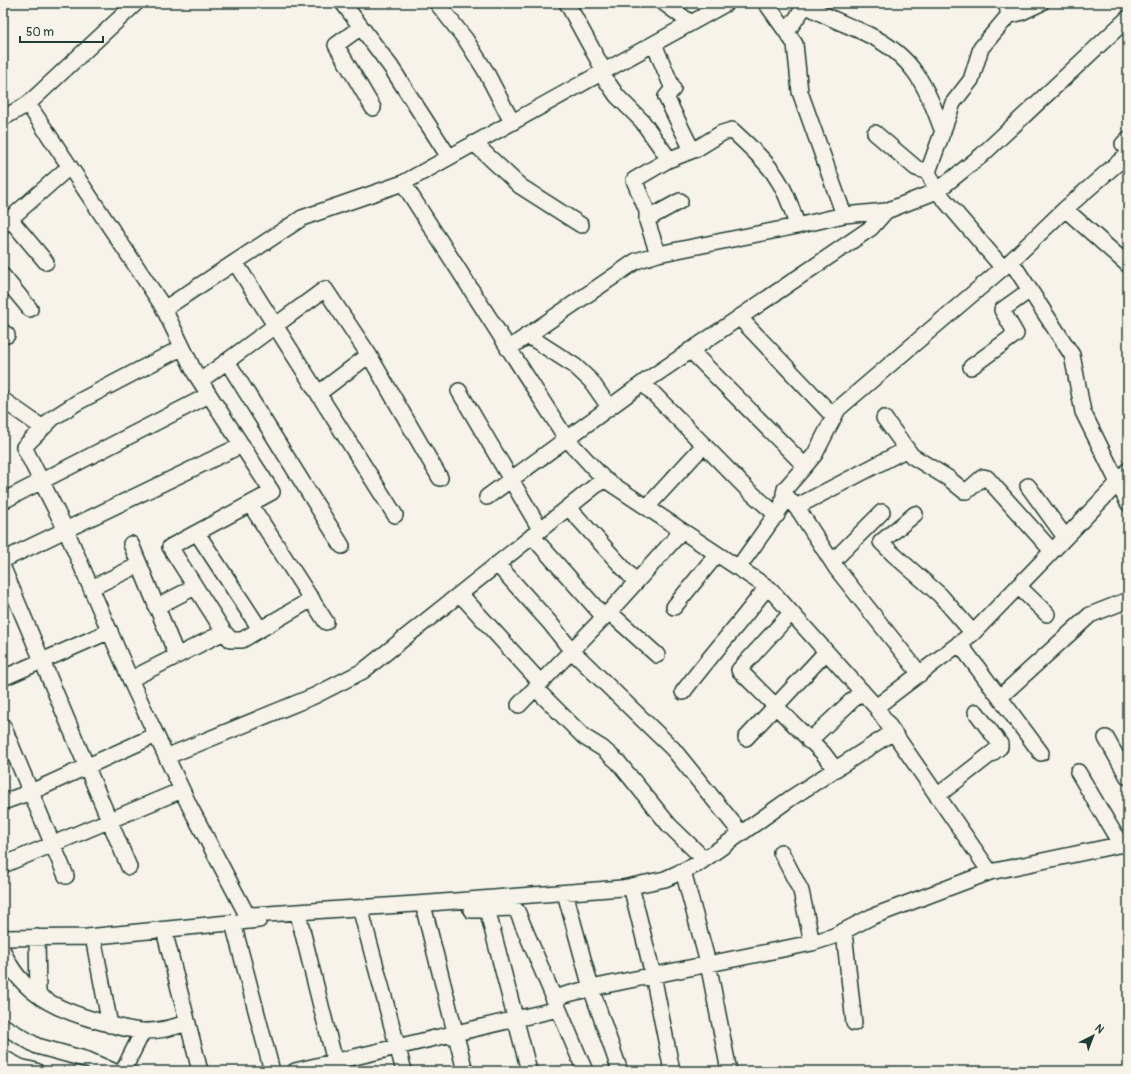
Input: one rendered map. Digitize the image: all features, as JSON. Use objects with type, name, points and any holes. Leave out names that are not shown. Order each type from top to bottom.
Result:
[{"type":"street","points":[[3,118],[28,104],[136,3]]},
{"type":"street","points":[[343,3],[391,67],[449,157]]},
{"type":"street","points":[[437,3],[466,40],[485,70],[512,122]]},
{"type":"street","points":[[567,3],[603,72],[618,96],[642,122],[669,159]]},
{"type":"street","points":[[664,3],[691,23]]},
{"type":"street","points":[[164,309],[302,218],[402,183],[727,3]]},
{"type":"street","points":[[766,3],[795,44],[800,92],[844,215]]},
{"type":"street","points":[[1041,3],[1022,12],[1007,10],[980,48],[971,80],[956,97],[928,172],[937,191],[1030,290],[1072,355],[1083,412],[1128,503]]},
{"type":"street","points":[[787,32],[805,4],[880,40],[903,57],[918,75],[929,95],[943,132]]},
{"type":"street","points":[[508,349],[636,261],[658,254],[844,215],[886,211],[937,191],[982,155],[1128,18]]},
{"type":"street","points":[[361,27],[336,45],[373,108]]},
{"type":"street","points":[[654,44],[673,89],[666,97],[692,150]]},
{"type":"street","points":[[28,104],[164,309],[181,348],[200,381],[272,492],[170,547],[224,632],[231,640],[242,640],[312,599]]},
{"type":"street","points":[[658,254],[647,219],[647,211],[634,180],[669,159],[692,150],[722,133],[732,130],[756,152],[777,177],[784,188],[792,207],[797,226]]},
{"type":"street","points":[[875,133],[916,168],[928,172]]},
{"type":"street","points":[[1128,139],[1123,144],[1128,149]]},
{"type":"street","points":[[474,143],[520,186],[581,225]]},
{"type":"street","points":[[738,568],[782,506],[785,489],[815,454],[838,409],[1006,264],[1065,209],[1128,154]]},
{"type":"street","points":[[46,262],[7,222],[69,166]]},
{"type":"street","points":[[402,183],[566,438],[604,478],[766,587],[876,707],[990,872]]},
{"type":"street","points":[[647,219],[680,201]]},
{"type":"street","points":[[1065,209],[1128,265]]},
{"type":"street","points":[[487,496],[642,383],[871,228],[886,211]]},
{"type":"street","points":[[236,262],[395,515]]},
{"type":"street","points":[[3,276],[30,309]]},
{"type":"street","points":[[200,381],[325,289],[369,356],[440,478]]},
{"type":"street","points":[[971,367],[1016,334],[1002,310],[1030,290]]},
{"type":"street","points":[[739,317],[834,417]]},
{"type":"street","points":[[527,335],[575,366],[591,381],[609,407]]},
{"type":"street","points":[[181,348],[78,402],[53,418],[24,447],[66,530],[131,679],[182,790],[246,913],[253,914],[430,904],[631,886],[665,879],[704,859],[835,769],[893,732]]},
{"type":"street","points":[[690,350],[805,466]]},
{"type":"street","points":[[319,393],[369,356]]},
{"type":"street","points":[[227,361],[342,546]]},
{"type":"street","points":[[642,383],[748,490],[776,515]]},
{"type":"street","points":[[459,391],[511,479],[536,532],[606,614],[657,655]]},
{"type":"street","points":[[3,501],[209,395]]},
{"type":"street","points":[[3,400],[43,428]]},
{"type":"street","points":[[884,418],[907,449],[918,460],[948,478],[964,491],[982,477],[987,478],[1052,551]]},
{"type":"street","points":[[3,560],[242,445]]},
{"type":"street","points":[[647,507],[704,445]]},
{"type":"street","points":[[796,507],[907,449]]},
{"type":"street","points":[[876,707],[973,633],[1118,483],[1128,470]]},
{"type":"street","points":[[168,756],[314,696],[363,671],[604,478]]},
{"type":"street","points":[[1028,486],[1065,537]]},
{"type":"street","points":[[784,493],[796,507],[833,561],[836,568],[920,674]]},
{"type":"street","points":[[250,504],[326,622]]},
{"type":"street","points":[[568,507],[636,582]]},
{"type":"street","points":[[833,561],[882,512]]},
{"type":"street","points":[[915,514],[882,542],[893,554],[940,596],[973,633]]},
{"type":"street","points":[[519,705],[636,582],[682,530]]},
{"type":"street","points":[[197,533],[260,629]]},
{"type":"street","points":[[130,544],[177,656]]},
{"type":"street","points":[[674,607],[717,554]]},
{"type":"street","points":[[497,564],[550,623],[571,650],[673,750],[741,833]]},
{"type":"street","points":[[91,588],[139,565]]},
{"type":"street","points":[[3,568],[88,766],[129,867]]},
{"type":"street","points":[[1018,586],[1047,614]]},
{"type":"street","points":[[156,607],[195,587]]},
{"type":"street","points":[[683,692],[711,656],[739,625],[766,587]]},
{"type":"street","points":[[460,594],[584,737],[602,748],[618,762],[669,825],[704,859]]},
{"type":"street","points":[[1001,696],[1090,615],[1128,600]]},
{"type":"street","points":[[791,613],[739,670],[809,741],[823,753],[835,769]]},
{"type":"street","points":[[3,678],[110,631]]},
{"type":"street","points":[[131,679],[224,632]]},
{"type":"street","points":[[959,643],[1001,696],[1041,753]]},
{"type":"street","points":[[746,738],[826,652]]},
{"type":"street","points":[[809,741],[862,691]]},
{"type":"street","points":[[937,796],[1000,746],[976,712]]},
{"type":"street","points":[[3,726],[66,876]]},
{"type":"street","points":[[3,802],[31,792],[156,735]]},
{"type":"street","points":[[1106,738],[1128,777]]},
{"type":"street","points":[[295,1071],[336,1066],[398,1047],[517,1018],[591,988],[812,943],[844,932],[871,917],[990,872],[1125,844],[1078,772]]},
{"type":"street","points":[[3,865],[182,790]]},
{"type":"street","points":[[781,852],[801,891],[812,943]]},
{"type":"street","points":[[683,871],[708,963],[729,1071]]},
{"type":"street","points":[[631,886],[652,975],[672,1071]]},
{"type":"street","points":[[565,892],[591,988],[620,1071]]},
{"type":"street","points":[[3,938],[94,937],[299,918],[511,908],[517,911],[585,1071]]},
{"type":"street","points":[[487,909],[517,1018],[529,1071]]},
{"type":"street","points":[[425,913],[465,1071]]},
{"type":"street","points":[[362,915],[404,1071]]},
{"type":"street","points":[[299,918],[336,1066]]},
{"type":"street","points":[[233,923],[272,1071]]},
{"type":"street","points":[[164,930],[200,1071]]},
{"type":"street","points":[[844,932],[854,1023]]},
{"type":"street","points":[[37,937],[38,995]]},
{"type":"street","points":[[94,937],[110,1025]]},
{"type":"street","points":[[3,951],[12,970],[38,995],[67,1013],[110,1025],[143,1031],[163,1030],[188,1023]]},
{"type":"street","points":[[3,1026],[37,1046],[88,1060],[113,1071]]},
{"type":"street","points":[[123,1071],[143,1031]]},
{"type":"street","points":[[3,1058],[20,1067],[36,1071]]}]
